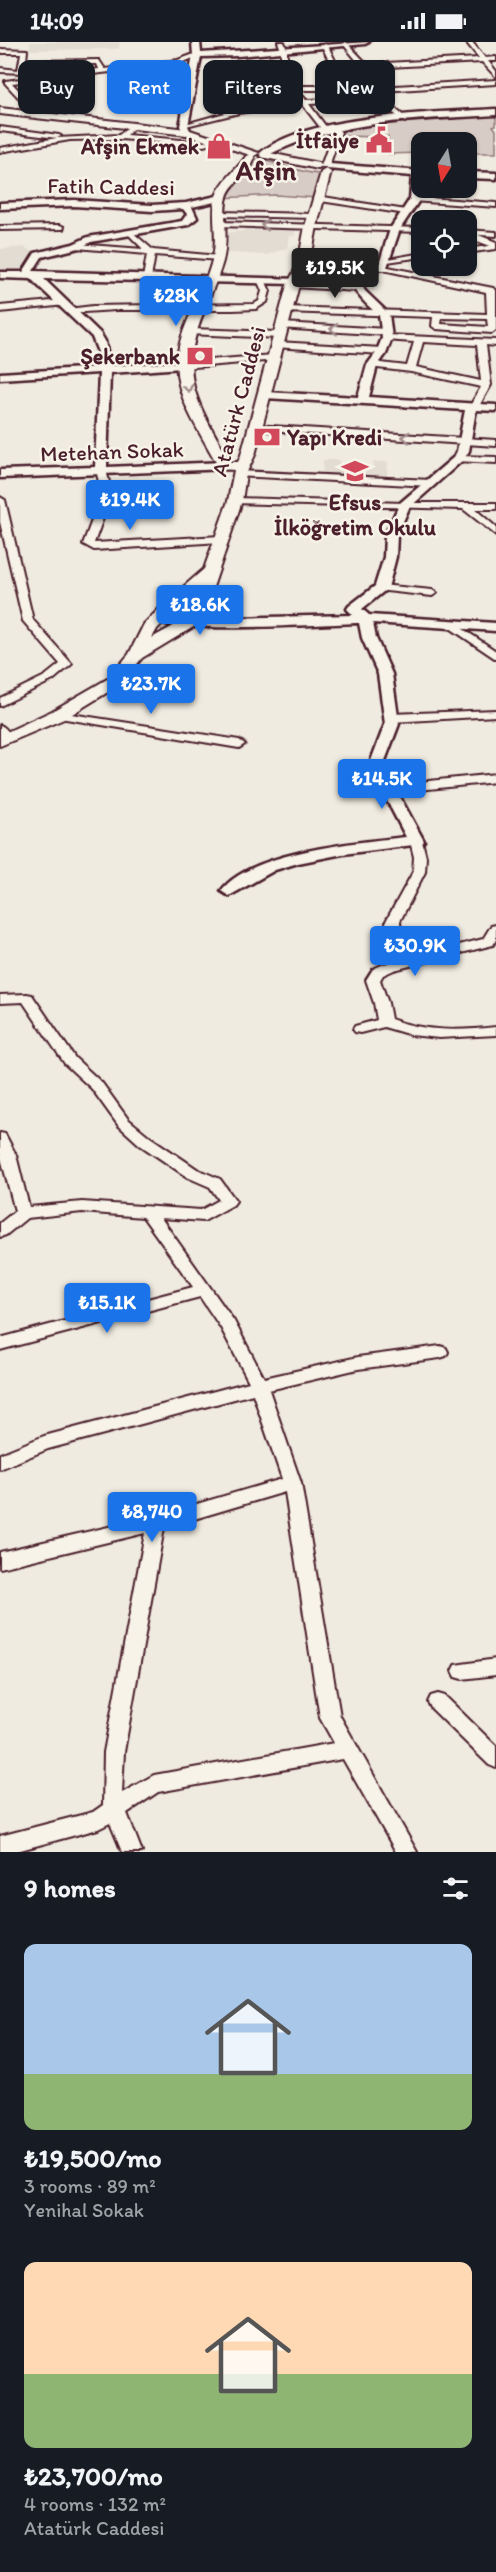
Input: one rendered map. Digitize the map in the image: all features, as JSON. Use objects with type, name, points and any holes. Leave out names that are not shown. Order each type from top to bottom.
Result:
[{"type":"main road","points":[[0,110],[18,112]]},
{"type":"main road","points":[[34,114],[171,130],[185,129],[256,156],[293,167],[323,169]]},
{"type":"main road","points":[[241,470],[225,466],[190,401],[183,365],[191,332],[219,258],[223,191],[256,156]]},
{"type":"main road","name":"Atatürk Caddesi","points":[[136,655],[189,623],[196,614],[235,501],[241,470],[248,455],[294,283],[304,264],[323,169]]},
{"type":"main road","name":"Atatürk Caddesi","points":[[2,736],[58,715],[115,681],[136,655],[150,627],[209,572]]},
{"type":"street","points":[[196,42],[197,56],[185,129],[230,114]]},
{"type":"street","points":[[95,72],[282,46],[365,42]]},
{"type":"street","points":[[470,42],[496,75]]},
{"type":"street","points":[[351,43],[361,60]]},
{"type":"street","points":[[320,45],[329,60]]},
{"type":"street","points":[[0,51],[25,51],[23,60]]},
{"type":"street","points":[[171,130],[176,126],[188,62],[197,56]]},
{"type":"street","points":[[395,64],[496,59]]},
{"type":"street","points":[[95,62],[99,62],[103,71]]},
{"type":"street","points":[[0,70],[18,74]]},
{"type":"street","points":[[18,75],[4,82],[18,97]]},
{"type":"street","points":[[395,87],[423,83],[496,82]]},
{"type":"street","points":[[303,103],[325,130]]},
{"type":"street","points":[[395,112],[405,120]]},
{"type":"street","points":[[256,156],[280,144],[341,125],[496,112]]},
{"type":"street","points":[[121,137],[133,126]]},
{"type":"street","points":[[0,129],[70,138],[121,137],[223,144]]},
{"type":"street","points":[[325,130],[334,129],[337,132],[323,169],[411,173]]},
{"type":"street","points":[[0,150],[70,138]]},
{"type":"street","points":[[477,175],[496,176]]},
{"type":"street","name":"Fatih Caddesi","points":[[0,206],[74,203],[135,208],[186,206],[221,198]]},
{"type":"street","points":[[317,198],[406,212]]},
{"type":"street","points":[[385,264],[395,229],[415,199],[496,204]]},
{"type":"street","points":[[186,206],[192,218],[185,223],[88,240],[76,246],[38,255],[28,272],[32,277],[38,279],[100,341],[106,368],[99,450],[100,470],[107,494],[88,544],[94,547],[221,539]]},
{"type":"street","points":[[220,219],[312,221],[411,230]]},
{"type":"street","points":[[0,228],[60,227]]},
{"type":"street","points":[[131,233],[151,253]]},
{"type":"street","points":[[477,233],[496,234]]},
{"type":"street","points":[[477,237],[496,246]]},
{"type":"street","points":[[76,246],[219,258]]},
{"type":"street","points":[[477,249],[496,246]]},
{"type":"street","points":[[151,253],[147,278],[159,309]]},
{"type":"street","points":[[304,264],[346,266],[385,264],[411,258]]},
{"type":"street","points":[[385,264],[442,285],[493,291],[492,330],[436,326],[435,312]]},
{"type":"street","points":[[346,266],[364,299],[384,314],[387,335],[382,351],[372,365],[362,401]]},
{"type":"street","points":[[0,275],[294,283],[357,289]]},
{"type":"street","points":[[0,309],[66,307],[200,310],[256,306],[263,302],[266,291],[262,282]]},
{"type":"street","points":[[286,310],[384,314],[435,312],[494,317]]},
{"type":"street","points":[[395,946],[393,921],[419,872],[420,856],[416,841],[376,766],[392,724],[385,674],[369,638],[364,619],[354,609],[381,588],[390,557],[392,535],[404,506],[458,459],[463,451],[471,409],[475,406],[486,385],[475,329]]},
{"type":"street","points":[[191,332],[382,351]]},
{"type":"street","points":[[0,376],[183,365],[278,341],[387,335],[419,340],[496,343]]},
{"type":"street","points":[[411,369],[419,340]]},
{"type":"street","points":[[372,365],[411,369],[486,385]]},
{"type":"street","points":[[265,395],[496,408]]},
{"type":"street","points":[[255,428],[496,443]]},
{"type":"street","points":[[458,459],[496,460]]},
{"type":"street","name":"Metehan Sokak","points":[[0,474],[225,466]]},
{"type":"street","points":[[241,470],[431,483]]},
{"type":"street","points":[[0,500],[28,621],[66,664],[49,678],[0,703]]},
{"type":"street","points":[[235,501],[496,506]]},
{"type":"street","points":[[466,506],[496,532]]},
{"type":"street","points":[[381,588],[432,593]]},
{"type":"street","points":[[157,619],[189,623],[364,619],[496,627]]},
{"type":"street","points":[[451,624],[496,656]]},
{"type":"street","points":[[391,718],[496,713]]},
{"type":"street","points":[[58,715],[239,744]]},
{"type":"street","points":[[390,789],[496,778]]},
{"type":"street","points":[[229,891],[273,866],[350,847],[416,841]]},
{"type":"street","points":[[384,1022],[381,1003],[373,980],[378,972],[389,967],[488,942],[496,928]]},
{"type":"street","points":[[0,999],[27,998],[70,1061],[97,1086],[123,1122],[145,1141],[192,1173],[215,1183],[228,1201],[204,1216],[82,1207],[23,1213],[0,1231]]},
{"type":"street","points":[[360,1029],[384,1022],[403,1030],[417,1032],[496,1031]]},
{"type":"street","points":[[0,1138],[8,1155],[23,1213]]},
{"type":"street","points":[[148,1212],[228,1325],[259,1386],[292,1483],[330,1718],[407,1852]]},
{"type":"street","points":[[0,1344],[205,1290]]},
{"type":"street","points":[[0,1462],[44,1443],[259,1386],[358,1364],[440,1352]]},
{"type":"street","points":[[0,1560],[156,1523],[292,1483]]},
{"type":"street","points":[[132,1852],[112,1802],[114,1752],[156,1523]]},
{"type":"street","points":[[462,1671],[496,1667]]},
{"type":"street","points":[[438,1702],[496,1759]]},
{"type":"street","points":[[0,1846],[68,1830],[98,1820],[154,1784],[347,1750]]},
{"type":"shaded area","points":[[31,42],[120,42],[119,49],[29,50]]},
{"type":"shaded area","points":[[496,112],[496,125],[493,126],[496,130],[496,153],[477,153],[477,132],[411,132],[411,153],[388,154],[388,137],[338,136],[341,125]]},
{"type":"shaded area","points":[[250,158],[319,174],[317,198],[276,195],[221,198]]},
{"type":"shaded area","points":[[245,227],[296,228],[294,236],[290,236],[287,248],[267,255],[226,253],[220,249],[222,233],[244,231]]},
{"type":"shaded area","points":[[24,247],[38,255],[28,272],[0,270],[0,249]]},
{"type":"shaded area","name":"Efsus İlköğretim Okulu","points":[[323,460],[339,460],[339,466],[373,467],[374,462],[388,462],[387,477],[322,475]]},
{"type":"place","name":"İtfaiye","points":[[379,140]]},
{"type":"place","name":"Afşin Ekmek","points":[[219,146]]},
{"type":"place","name":"Şekerbank","points":[[200,356]]},
{"type":"place","name":"Yapı Kredi","points":[[267,437]]},
{"type":"place","name":"Efsus İlköğretim Okulu","points":[[355,471]]},
{"type":"district","name":"Afşin","points":[[266,171]]}]
